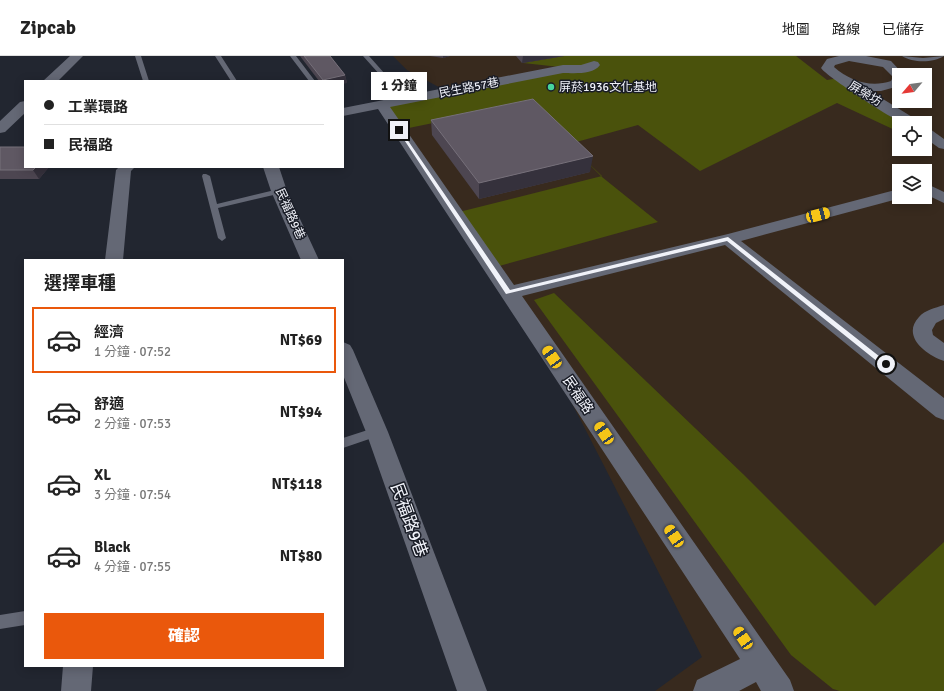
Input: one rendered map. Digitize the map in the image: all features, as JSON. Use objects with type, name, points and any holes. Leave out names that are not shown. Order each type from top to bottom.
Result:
[{"type":"street","points":[[51,80],[77,56]]},
{"type":"street","name":"屏榮坊","points":[[839,78],[861,86],[876,89],[886,88],[896,83],[899,77],[887,64],[849,57],[831,62],[827,68],[839,78],[901,116]]},
{"type":"street","name":"民生路57巷","points":[[344,112],[563,69],[582,69],[594,65]]},
{"type":"street","name":"民福路","points":[[382,105],[779,691]]},
{"type":"street","points":[[0,128],[24,106]]},
{"type":"street","points":[[932,137],[944,145]]},
{"type":"street","points":[[115,253],[124,170],[126,168]]},
{"type":"street","name":"民福路9巷","points":[[271,168],[279,191],[310,259]]},
{"type":"street","points":[[932,192],[944,198]]},
{"type":"street","points":[[508,293],[728,239],[892,196]]},
{"type":"street","points":[[728,239],[944,411]]},
{"type":"street","points":[[944,312],[924,322],[921,327],[922,333],[926,340],[944,353]]},
{"type":"street","name":"民福路9巷","points":[[344,352],[377,432],[472,691]]},
{"type":"street","points":[[708,691],[760,664]]},
{"type":"street","points":[[76,691],[78,667]]},
{"type":"lane","points":[[138,56],[146,80]]},
{"type":"lane","points":[[218,56],[233,80]]},
{"type":"lane","points":[[293,56],[311,80]]},
{"type":"lane","points":[[366,56],[383,75]]},
{"type":"lane","points":[[905,56],[922,60],[930,60],[940,56]]},
{"type":"lane","points":[[206,176],[222,238]]},
{"type":"lane","points":[[214,207],[279,191]]},
{"type":"lane","points":[[344,443],[377,432]]},
{"type":"lane","points":[[0,622],[24,618]]},
{"type":"shaded area","points":[[393,56],[944,56],[944,691],[655,691],[702,657],[517,296],[389,108],[448,92],[407,70]]},
{"type":"green space","points":[[564,56],[796,56],[827,80],[839,78],[901,116],[892,116],[892,129],[837,103],[700,171],[638,125],[569,144],[583,158],[526,104],[399,130],[382,105],[569,68],[523,63]]},
{"type":"green space","points":[[601,176],[658,222],[492,268],[455,213]]},
{"type":"green space","points":[[554,293],[743,474],[875,606],[944,542],[944,691],[840,691],[833,689],[791,655],[534,300]]},
{"type":"building","points":[[304,56],[330,56],[345,75],[323,80]]},
{"type":"building","points":[[533,99],[593,156],[479,183],[431,120]]},
{"type":"building","points":[[0,147],[24,147],[24,168],[35,168],[33,170],[0,170]]},
{"type":"place","name":"屏菸1936文化基地","points":[[551,87]]},
{"type":"route","points":[[399,130],[508,293],[728,239],[886,364]]}]
